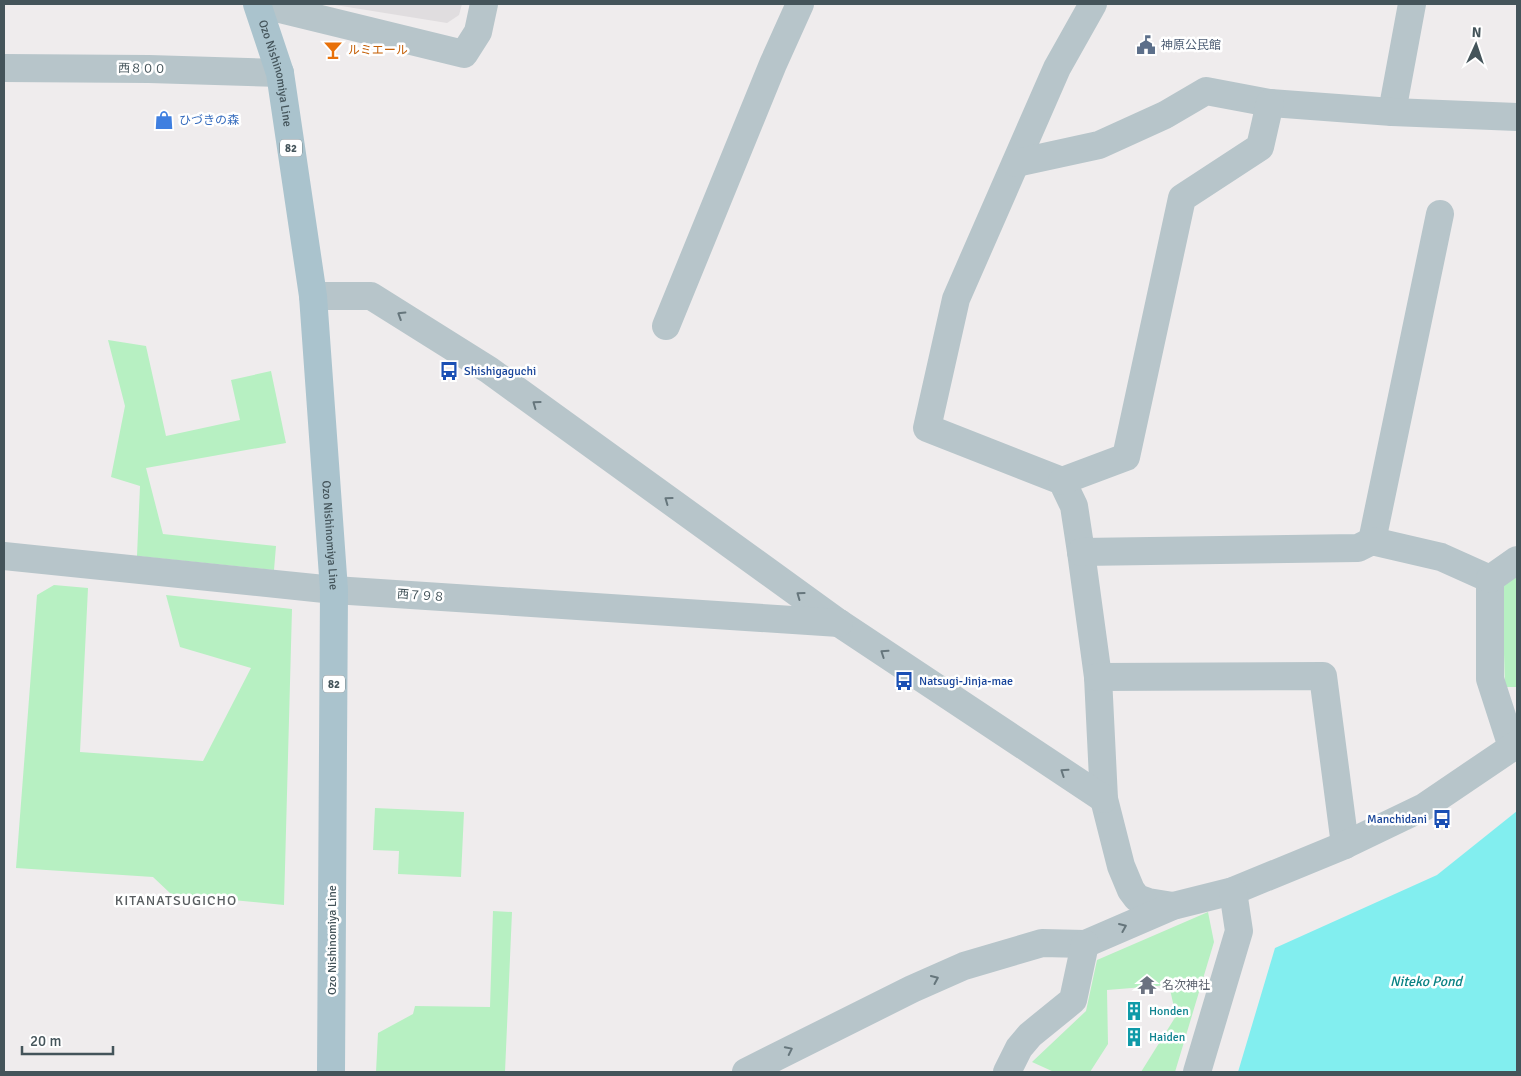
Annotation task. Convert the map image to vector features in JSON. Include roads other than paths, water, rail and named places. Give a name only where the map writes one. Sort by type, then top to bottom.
[{"type":"main road","name":"Ozo Nishinomiya Line","points":[[258,4],[280,73],[313,296],[334,590],[332,1072]]},
{"type":"street","points":[[258,4],[464,54],[478,32],[484,4]]},
{"type":"street","points":[[666,326],[773,64],[800,4]]},
{"type":"street","points":[[1092,4],[1057,68],[956,298],[927,428],[1062,481],[1126,457],[1182,198],[1260,147],[1270,103]]},
{"type":"street","points":[[1392,112],[1412,4]]},
{"type":"street","name":"西８００","points":[[4,68],[149,69],[280,73]]},
{"type":"street","points":[[1016,163],[1098,145],[1165,115],[1206,90],[1270,103],[1392,112],[1517,117]]},
{"type":"street","points":[[1372,541],[1440,214]]},
{"type":"street","points":[[313,296],[371,296],[489,370],[839,624],[1104,799]]},
{"type":"street","points":[[1062,481],[1074,506],[1098,677],[1104,799],[1121,866],[1131,890],[1137,898],[1148,902],[1173,906]]},
{"type":"street","points":[[1081,552],[1358,548],[1372,541],[1441,557],[1490,579]]},
{"type":"street","name":"西７９８","points":[[4,556],[334,590],[839,624]]},
{"type":"street","points":[[1490,579],[1517,560]]},
{"type":"street","points":[[759,1069],[912,989],[964,966],[1042,943],[1085,944],[1173,906],[1233,891],[1345,844],[1424,807],[1514,746],[1490,679],[1490,579]]},
{"type":"street","points":[[1098,677],[1323,676],[1345,844]]},
{"type":"street","points":[[1197,1072],[1238,931],[1233,891]]},
{"type":"street","points":[[1007,1072],[1019,1048],[1030,1035],[1073,1000],[1085,944]]},
{"type":"water","name":"Niteko Pond","points":[[1517,811],[1517,1072],[1238,1072],[1275,948],[1437,875]]},
{"type":"place","name":"神原公民館","points":[[1146,45]]},
{"type":"place","name":"ルミエール","points":[[333,50]]},
{"type":"place","name":"ひづきの森","points":[[164,120]]},
{"type":"place","name":"Shishigaguchi","points":[[449,371]]},
{"type":"place","name":"Natsugi-Jinja-mae","points":[[904,681]]},
{"type":"place","name":"Manchidani","points":[[1442,819]]},
{"type":"place","name":"名次神社","points":[[1147,985]]},
{"type":"place","name":"Honden","points":[[1134,1011]]},
{"type":"place","name":"Haiden","points":[[1134,1037]]},
{"type":"district","name":"KITANATSUGICHO","points":[[176,900]]}]
